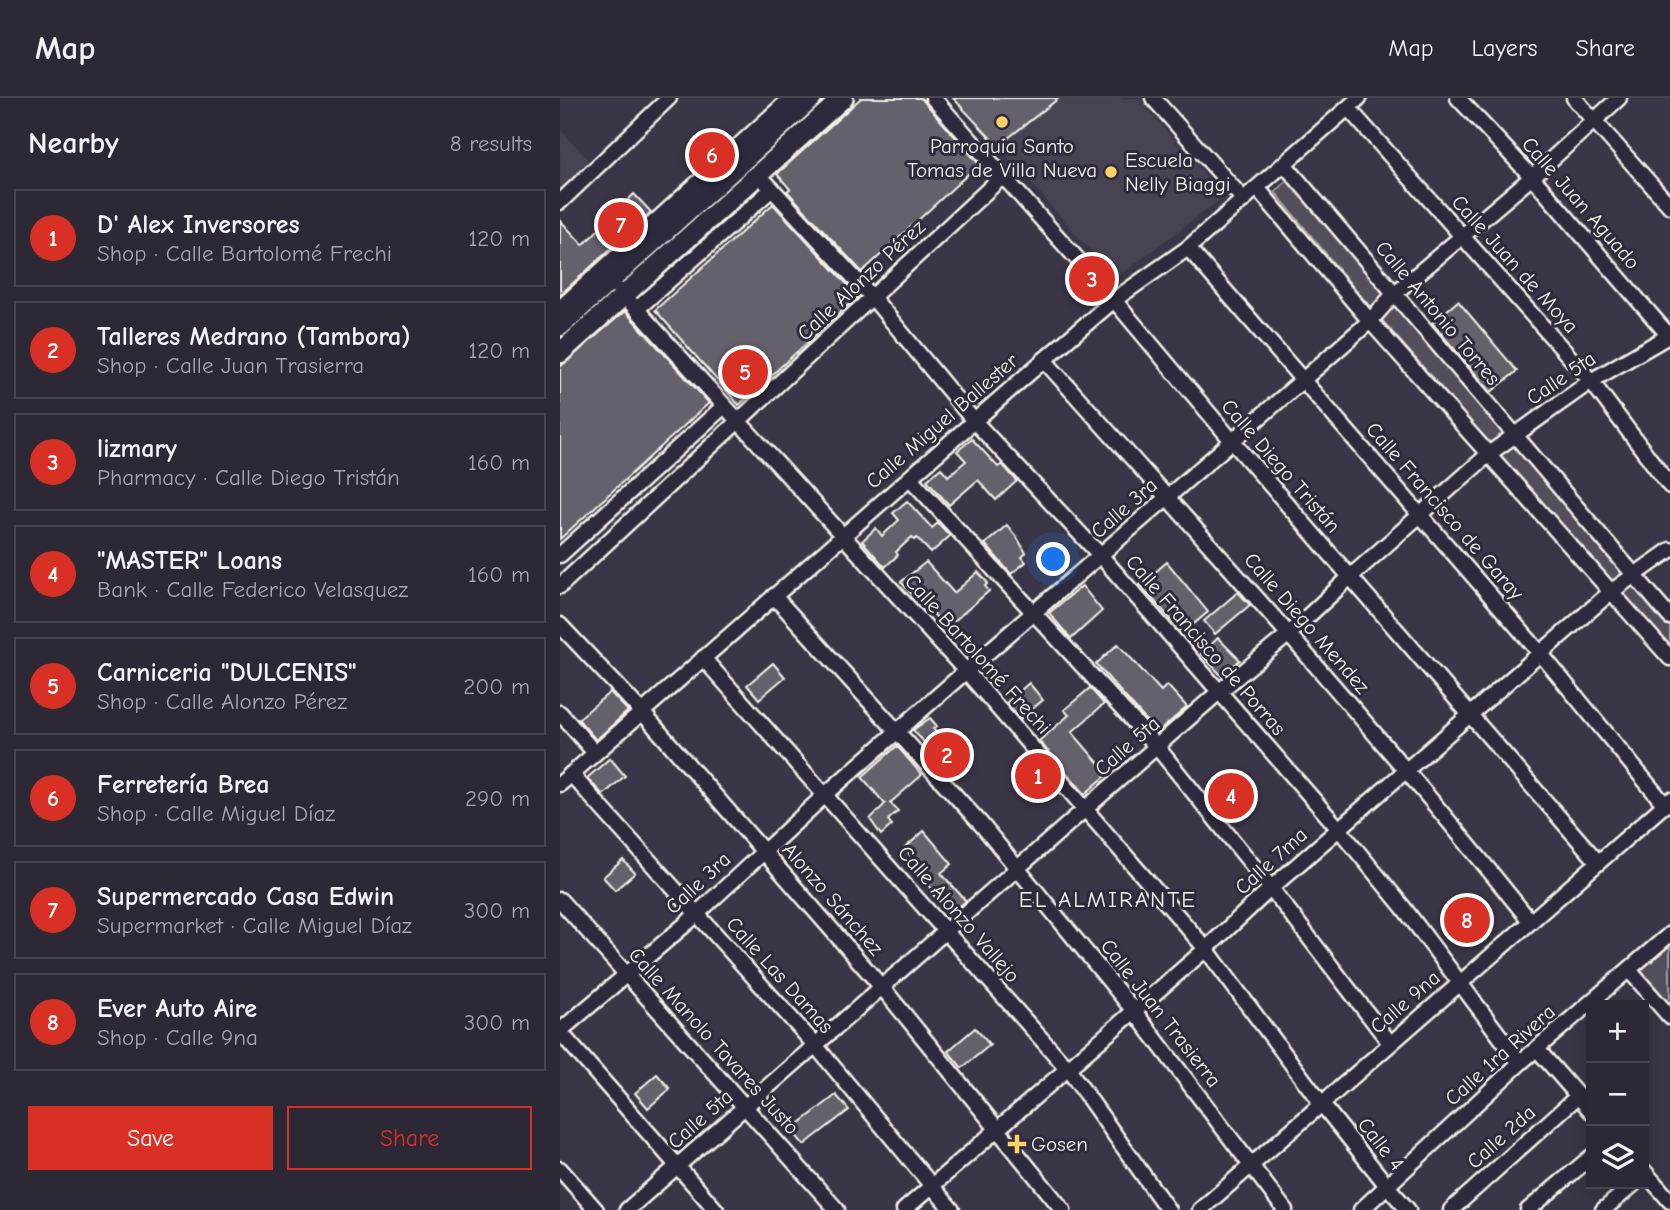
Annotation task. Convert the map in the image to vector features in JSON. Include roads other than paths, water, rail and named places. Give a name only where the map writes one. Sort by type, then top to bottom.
[{"type":"street","points":[[560,202],[669,98]]},
{"type":"street","points":[[560,308],[791,98]]},
{"type":"street","points":[[560,353],[624,295],[812,98]]},
{"type":"street","points":[[560,326],[630,291],[765,182],[844,98]]},
{"type":"street","name":"Calle Diego Tristán","points":[[933,98],[1114,300],[1233,442],[1597,861]]},
{"type":"street","points":[[1153,98],[1244,200]]},
{"type":"street","name":"Calle Juan Aguado","points":[[1458,98],[1532,177],[1670,336]]},
{"type":"street","points":[[1574,98],[1670,206]]},
{"type":"street","name":"Calle 3ra","points":[[560,1031],[697,914],[826,794],[966,671],[1304,380],[1370,321],[1394,293],[1532,177],[1619,98]]},
{"type":"street","name":"Calle Miguel Ballester","points":[[566,779],[1044,360],[1114,300],[1188,248],[1353,103]]},
{"type":"street","name":"Calle Juan de Moya","points":[[1353,103],[1462,236],[1591,381],[1670,486]]},
{"type":"street","name":"Calle Antonio Torres","points":[[1285,164],[1670,617]]},
{"type":"street","name":"Calle Alonzo Pérez","points":[[560,586],[1004,175]]},
{"type":"street","name":"Calle Francisco de Porras","points":[[765,182],[873,298],[974,421],[1101,556],[1339,829],[1402,907],[1520,1063]]},
{"type":"street","points":[[1258,189],[1370,321],[1670,658]]},
{"type":"street","name":"Calle Francisco de Garay","points":[[1188,248],[1668,803]]},
{"type":"street","name":"Calle Bartolomé Frechi","points":[[624,295],[737,422],[844,535],[1086,808],[1206,949],[1321,1103]]},
{"type":"street","name":"Calle 5ta","points":[[627,1210],[1220,691],[1289,634],[1490,453],[1591,381],[1670,336]]},
{"type":"street","name":"Calle Diego Mendez","points":[[1044,360],[1407,769],[1530,920]]},
{"type":"street","points":[[560,555],[723,406]]},
{"type":"street","points":[[910,478],[1157,747],[1271,888],[1390,1044]]},
{"type":"street","name":"Calle 7ma","points":[[904,1210],[1206,949],[1271,888],[1612,591],[1670,550]]},
{"type":"street","name":"Calle Juan Trasierra","points":[[774,596],[982,824],[1135,1011],[1285,1210]]},
{"type":"street","name":"Alonzo Sánchez","points":[[560,625],[642,712],[882,987],[1000,1129],[1063,1210]]},
{"type":"street","name":"Calle Alonzo Vallejo","points":[[703,658],[1068,1069],[1168,1210]]},
{"type":"street","points":[[560,713],[595,753]]},
{"type":"street","name":"Calle Las Damas","points":[[566,779],[697,914],[815,1045],[952,1210]]},
{"type":"street","name":"Calle 9na","points":[[1200,1210],[1597,861],[1668,803]]},
{"type":"street","name":"Calle Manolo Tavares Justo","points":[[560,900],[837,1210]]},
{"type":"street","name":"Calle 1ra Rivera","points":[[1361,1210],[1520,1063],[1670,934]]},
{"type":"street","points":[[1629,970],[1670,1017]]},
{"type":"street","points":[[560,1031],[716,1210]]},
{"type":"street","points":[[1537,1049],[1586,1105]]},
{"type":"street","name":"Calle 2da","points":[[1451,1210],[1578,1096]]},
{"type":"street","name":"Calle 4","points":[[1321,1103],[1408,1210]]},
{"type":"street","points":[[1528,1210],[1586,1161]]},
{"type":"street","points":[[560,1170],[596,1210]]},
{"type":"street","points":[[1649,1177],[1670,1201]]},
{"type":"street","points":[[1603,1210],[1628,1189]]},
{"type":"place","name":"Parroquia Santo Tomas de Villa Nueva","points":[[1002,122]]},
{"type":"place","name":"Ferretería Brea","points":[[712,155]]},
{"type":"place","name":"Escuela Nelly Biaggi","points":[[1111,172]]},
{"type":"place","name":"Supermercado Casa Edwin","points":[[621,225]]},
{"type":"place","name":"lizmary","points":[[1092,279]]},
{"type":"place","name":"Carniceria \"DULCENIS\"","points":[[745,372]]},
{"type":"place","name":"Talleres Medrano (Tambora)","points":[[947,755]]},
{"type":"place","name":"D' Alex Inversores","points":[[1038,776]]},
{"type":"place","name":"\"MASTER\" Loans","points":[[1231,796]]},
{"type":"place","name":"Ever Auto Aire","points":[[1467,920]]},
{"type":"place","name":"Gosen","points":[[1017,1144]]},
{"type":"district","name":"EL ALMIRANTE","points":[[1108,899]]}]
